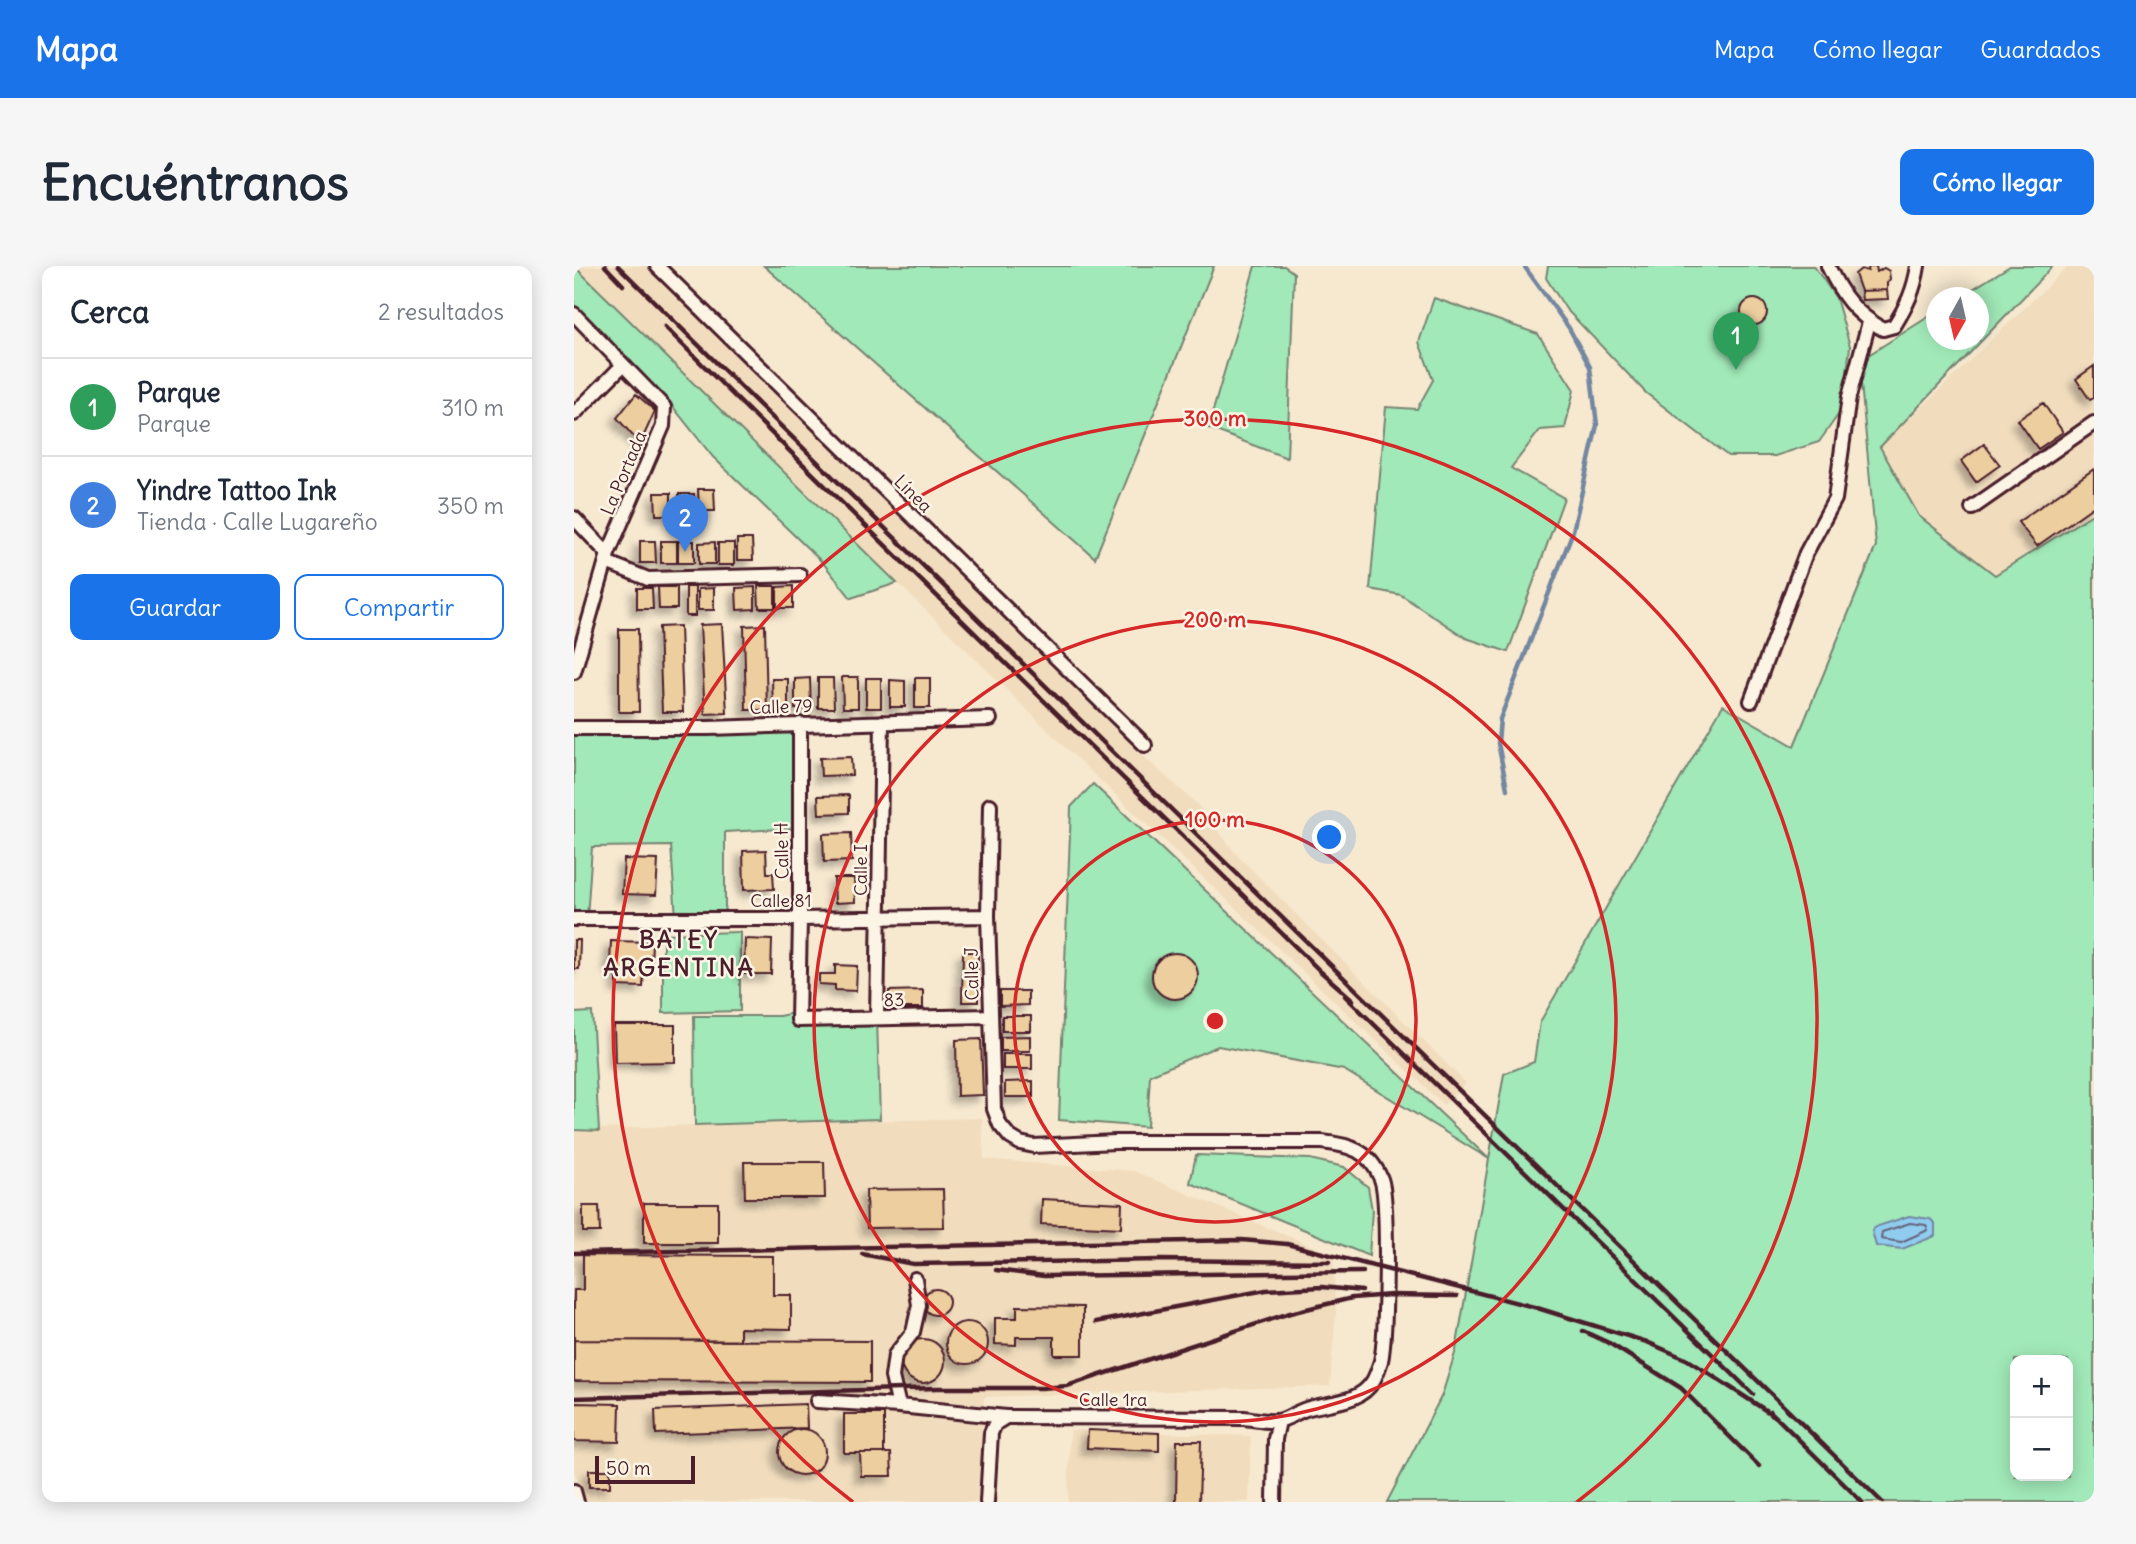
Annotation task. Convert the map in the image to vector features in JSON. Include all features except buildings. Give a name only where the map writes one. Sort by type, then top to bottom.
[{"type":"street","name":"Línea","points":[[657,266],[1145,745]]},
{"type":"street","points":[[1828,266],[1838,289],[1858,314],[1883,329],[1894,326],[1914,290],[1918,266]]},
{"type":"street","points":[[574,314],[623,365],[574,414]]},
{"type":"street","points":[[1751,701],[1807,553],[1835,499],[1849,397],[1869,322]]},
{"type":"street","name":"La Portada","points":[[575,662],[607,558],[663,426],[664,407],[623,365]]},
{"type":"street","points":[[1972,508],[2094,423]]},
{"type":"street","points":[[574,518],[607,558],[648,579],[800,575]]},
{"type":"street","name":"Calle 79","points":[[574,728],[708,728],[990,719]]},
{"type":"street","name":"Calle I","points":[[877,1018],[882,722]]},
{"type":"street","name":"Calle H","points":[[798,1020],[800,724]]},
{"type":"street","name":"Calle J","points":[[990,805],[988,916],[994,1109],[1000,1125],[1010,1137],[1020,1143],[1034,1146],[1115,1142],[1322,1142],[1350,1146],[1368,1158],[1381,1180],[1385,1214],[1384,1304],[1381,1361],[1372,1383],[1356,1396],[1309,1408],[1279,1421]]},
{"type":"street","name":"Calle 81","points":[[574,919],[988,916]]},
{"type":"street","name":"83","points":[[798,1020],[990,1016]]},
{"type":"street","points":[[899,1406],[892,1377],[895,1355],[913,1332],[919,1305],[915,1279]]},
{"type":"street","name":"Calle 1ra","points":[[817,1402],[899,1406],[1006,1417],[1244,1418],[1279,1421]]},
{"type":"street","points":[[987,1502],[990,1433],[995,1424],[1006,1417]]},
{"type":"street","points":[[1274,1502],[1275,1439],[1279,1421]]},
{"type":"street","points":[[574,1491],[577,1502]]},
{"type":"shaded area","points":[[575,266],[647,266],[1142,755],[1196,803],[1239,857],[1466,1083],[1444,1105],[1071,753]]},
{"type":"shaded area","points":[[2068,266],[2094,266],[2094,510],[1995,575],[1919,516],[1880,447],[1981,350],[1989,350],[1989,342]]},
{"type":"shaded area","points":[[982,1118],[984,1159],[1134,1171],[1333,1255],[1336,1312],[1330,1386],[984,1397],[979,1502],[585,1502],[574,1470],[574,1130]]},
{"type":"shaded area","points":[[1070,1430],[1251,1436],[1249,1502],[1068,1502]]},
{"type":"green space","points":[[574,266],[897,583],[851,598],[823,563],[713,457],[673,407],[574,305]]},
{"type":"green space","points":[[764,266],[1214,266],[1095,558]]},
{"type":"green space","points":[[1255,266],[1284,266],[1294,273],[1287,458],[1208,428]]},
{"type":"green space","points":[[1548,266],[1814,266],[1836,298],[1850,346],[1843,408],[1819,442],[1775,456],[1728,456],[1646,393],[1566,309],[1546,278]]},
{"type":"green space","points":[[2010,266],[2053,266],[1989,333],[1989,287],[1976,287]]},
{"type":"green space","points":[[1434,298],[1538,334],[1574,390],[1565,428],[1540,430],[1511,468],[1564,498],[1508,652],[1466,638],[1401,595],[1370,589],[1386,407],[1417,409],[1433,380],[1419,342]]},
{"type":"green space","points":[[1926,318],[1926,350],[1973,350],[1880,447],[1919,516],[1995,575],[2094,513],[2094,1502],[1387,1502],[1442,1395],[1456,1350],[1504,1074],[1534,1062],[1540,1022],[1723,705],[1794,746],[1876,546],[1859,361]]},
{"type":"green space","points":[[800,724],[799,828],[725,832],[725,919],[676,918],[671,846],[592,847],[587,918],[574,918],[574,728]]},
{"type":"green space","points":[[1093,784],[1489,1159],[1344,1070],[1218,1046],[1150,1075],[1147,1127],[1059,1120],[1071,807]]},
{"type":"green space","points":[[740,932],[740,1011],[663,1013],[663,934]]},
{"type":"green space","points":[[592,1012],[599,1131],[574,1130],[574,1013]]},
{"type":"green space","points":[[799,1012],[798,1019],[877,1018],[880,1119],[695,1125],[694,1016],[779,1016]]},
{"type":"green space","points":[[1196,1155],[1310,1159],[1344,1167],[1368,1187],[1372,1210],[1369,1256],[1190,1183]]},
{"type":"water","points":[[1909,1216],[1930,1219],[1935,1223],[1935,1236],[1902,1249],[1876,1246],[1872,1231],[1875,1227]]},
{"type":"waterway","points":[[1507,789],[1498,743],[1500,719],[1573,531],[1597,425],[1590,367],[1569,328],[1524,266]]},
{"type":"railway","points":[[605,266],[623,285]]},
{"type":"railway","points":[[618,266],[1882,1502]]},
{"type":"railway","points":[[665,327],[1320,971],[1353,1000]]},
{"type":"railway","points":[[1345,996],[1753,1394]]},
{"type":"railway","points":[[574,1253],[1242,1240],[1287,1244],[1534,1307],[1647,1342],[1688,1360],[1776,1417]]},
{"type":"railway","points":[[862,1254],[913,1264],[1161,1260],[1329,1262]]},
{"type":"railway","points":[[996,1270],[1044,1276],[1363,1272]]},
{"type":"railway","points":[[1096,1322],[1266,1290],[1322,1287],[1362,1291]]},
{"type":"railway","points":[[574,1398],[1067,1386],[1290,1313],[1352,1298],[1391,1295],[1457,1296]]},
{"type":"railway","points":[[1583,1331],[1609,1343],[1681,1388],[1759,1466]]},
{"type":"railway","points":[[1770,1411],[1862,1502]]},
{"type":"place","name":"Parque","points":[[1736,370]]},
{"type":"place","name":"Yindre Tattoo Ink","points":[[685,552]]},
{"type":"district","name":"BATEY ARGENTINA","points":[[679,954]]}]
